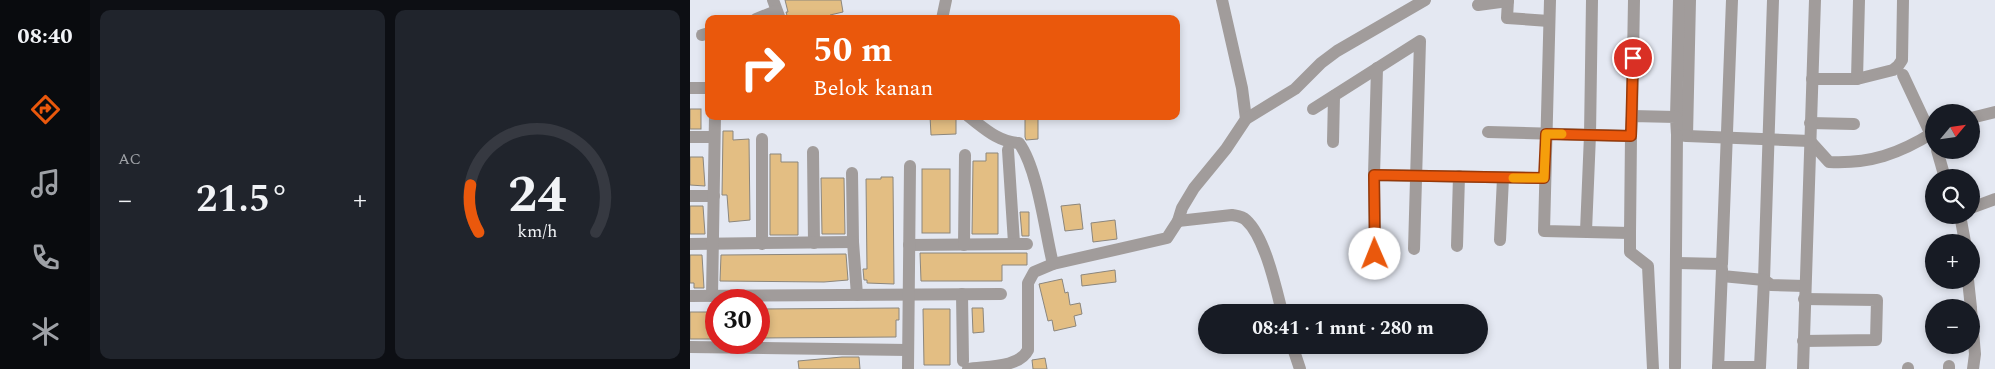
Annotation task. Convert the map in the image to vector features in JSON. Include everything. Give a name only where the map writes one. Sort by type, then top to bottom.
[{"type":"street","points":[[943,15],[946,0]]},
{"type":"street","points":[[1222,0],[1242,88],[1246,119]]},
{"type":"street","points":[[962,294],[965,365],[1014,362],[1025,355],[1028,350],[1028,283],[1034,272],[1053,264],[1162,240],[1170,234],[1178,221],[1182,208],[1191,192],[1226,149],[1246,119],[1295,89],[1337,51],[1425,0]]},
{"type":"street","points":[[1478,6],[1508,0],[1507,18],[1549,21]]},
{"type":"street","points":[[1550,0],[1544,231],[1630,232]]},
{"type":"street","points":[[1586,231],[1590,135],[1592,0]]},
{"type":"street","points":[[1634,0],[1630,252],[1648,266],[1653,369]]},
{"type":"street","points":[[1679,0],[1676,117],[1682,136]]},
{"type":"street","points":[[1675,367],[1682,136],[1690,0]]},
{"type":"street","points":[[1732,0],[1718,368],[1760,367],[1773,0]]},
{"type":"street","points":[[1803,368],[1815,0]]},
{"type":"street","points":[[1857,79],[1859,0]]},
{"type":"street","points":[[1812,80],[1857,79],[1893,70],[1898,66],[1902,60],[1903,0]]},
{"type":"street","points":[[1313,109],[1420,41],[1418,176],[1414,249]]},
{"type":"street","points":[[1375,254],[1374,175],[1377,68]]},
{"type":"street","points":[[1903,75],[1925,120]]},
{"type":"street","points":[[690,88],[705,88]]},
{"type":"street","points":[[1333,142],[1334,96]]},
{"type":"street","points":[[1980,116],[1995,112]]},
{"type":"street","points":[[1632,116],[1676,117]]},
{"type":"street","points":[[712,289],[715,120]]},
{"type":"street","points":[[974,120],[1002,140],[1008,143],[1019,143],[1025,151],[1053,264]]},
{"type":"street","points":[[1810,123],[1854,124]]},
{"type":"street","points":[[1488,132],[1631,136]]},
{"type":"street","points":[[1682,136],[1810,141],[1829,162],[1847,163],[1863,162],[1898,152],[1925,140]]},
{"type":"street","points":[[690,137],[714,137]]},
{"type":"street","points":[[762,139],[762,244]]},
{"type":"street","points":[[909,246],[1020,244],[1008,150]]},
{"type":"street","points":[[813,152],[814,243]]},
{"type":"street","points":[[964,245],[965,155]]},
{"type":"street","points":[[908,369],[910,166]]},
{"type":"street","points":[[852,173],[853,242],[857,295]]},
{"type":"street","points":[[1374,175],[1544,178]]},
{"type":"street","points":[[1457,246],[1459,176]]},
{"type":"street","points":[[1500,240],[1503,178]]},
{"type":"street","points":[[690,196],[714,196]]},
{"type":"street","points":[[1980,205],[1995,199]]},
{"type":"street","points":[[1178,221],[1232,215],[1246,220],[1259,239],[1279,304]]},
{"type":"street","points":[[690,244],[853,242]]},
{"type":"street","points":[[1677,263],[1722,270],[1764,280],[1771,285],[1804,293],[1877,300],[1876,340],[1803,341]]},
{"type":"street","points":[[770,297],[1001,294]]},
{"type":"street","points":[[690,296],[705,296]]},
{"type":"street","points":[[690,347],[705,346]]},
{"type":"street","points":[[770,346],[908,350]]},
{"type":"street","points":[[1295,354],[1300,369]]},
{"type":"street","points":[[1973,369],[1975,354]]},
{"type":"building","points":[[785,0],[841,0],[843,12],[830,15],[787,15],[786,12],[788,12]]},
{"type":"building","points":[[690,109],[701,109],[701,129],[690,129]]},
{"type":"building","points":[[930,120],[956,120],[956,134],[931,135]]},
{"type":"building","points":[[1025,120],[1038,120],[1038,139],[1026,140]]},
{"type":"building","points":[[723,131],[733,131],[733,140],[749,139],[750,220],[729,222],[727,195],[722,195]]},
{"type":"building","points":[[986,153],[998,153],[998,234],[972,234],[973,161],[986,161]]},
{"type":"building","points":[[770,154],[781,154],[781,162],[798,162],[798,235],[770,235]]},
{"type":"building","points":[[690,157],[703,157],[705,186],[690,185]]},
{"type":"building","points":[[922,169],[950,169],[950,233],[922,233]]},
{"type":"building","points":[[881,177],[893,177],[894,284],[867,283],[867,280],[864,280],[863,269],[867,269],[866,179],[881,179]]},
{"type":"building","points":[[821,178],[844,178],[845,234],[822,234]]},
{"type":"building","points":[[1080,204],[1083,229],[1065,231],[1061,206]]},
{"type":"building","points":[[690,206],[703,206],[705,234],[690,234]]},
{"type":"building","points":[[1020,212],[1029,212],[1029,236],[1022,236]]},
{"type":"building","points":[[1115,220],[1117,239],[1093,242],[1091,223]]},
{"type":"building","points":[[920,253],[1027,253],[1027,265],[1002,265],[1002,281],[921,281]]},
{"type":"building","points":[[846,254],[848,280],[824,282],[720,281],[721,255]]},
{"type":"building","points":[[690,255],[702,255],[704,288],[694,288],[694,283],[690,283]]},
{"type":"building","points":[[1115,270],[1116,282],[1082,286],[1081,275]]},
{"type":"building","points":[[1062,279],[1065,293],[1068,292],[1070,305],[1080,303],[1082,314],[1074,316],[1076,326],[1054,331],[1052,320],[1048,321],[1039,284]]},
{"type":"building","points":[[899,308],[899,320],[896,320],[896,337],[770,338],[770,309]]},
{"type":"building","points":[[972,308],[983,308],[984,332],[973,333]]},
{"type":"building","points":[[923,309],[950,309],[950,365],[924,365]]},
{"type":"building","points":[[690,312],[705,312],[705,339],[690,339]]},
{"type":"building","points":[[859,357],[860,369],[799,369],[798,361]]},
{"type":"building","points":[[1045,358],[1047,369],[1033,369],[1032,360]]},
{"type":"slow traffic","points":[[1513,178],[1544,178],[1546,134],[1562,134]]},
{"type":"route","points":[[1375,254],[1374,175],[1544,178],[1546,134],[1631,136],[1633,58]]}]
